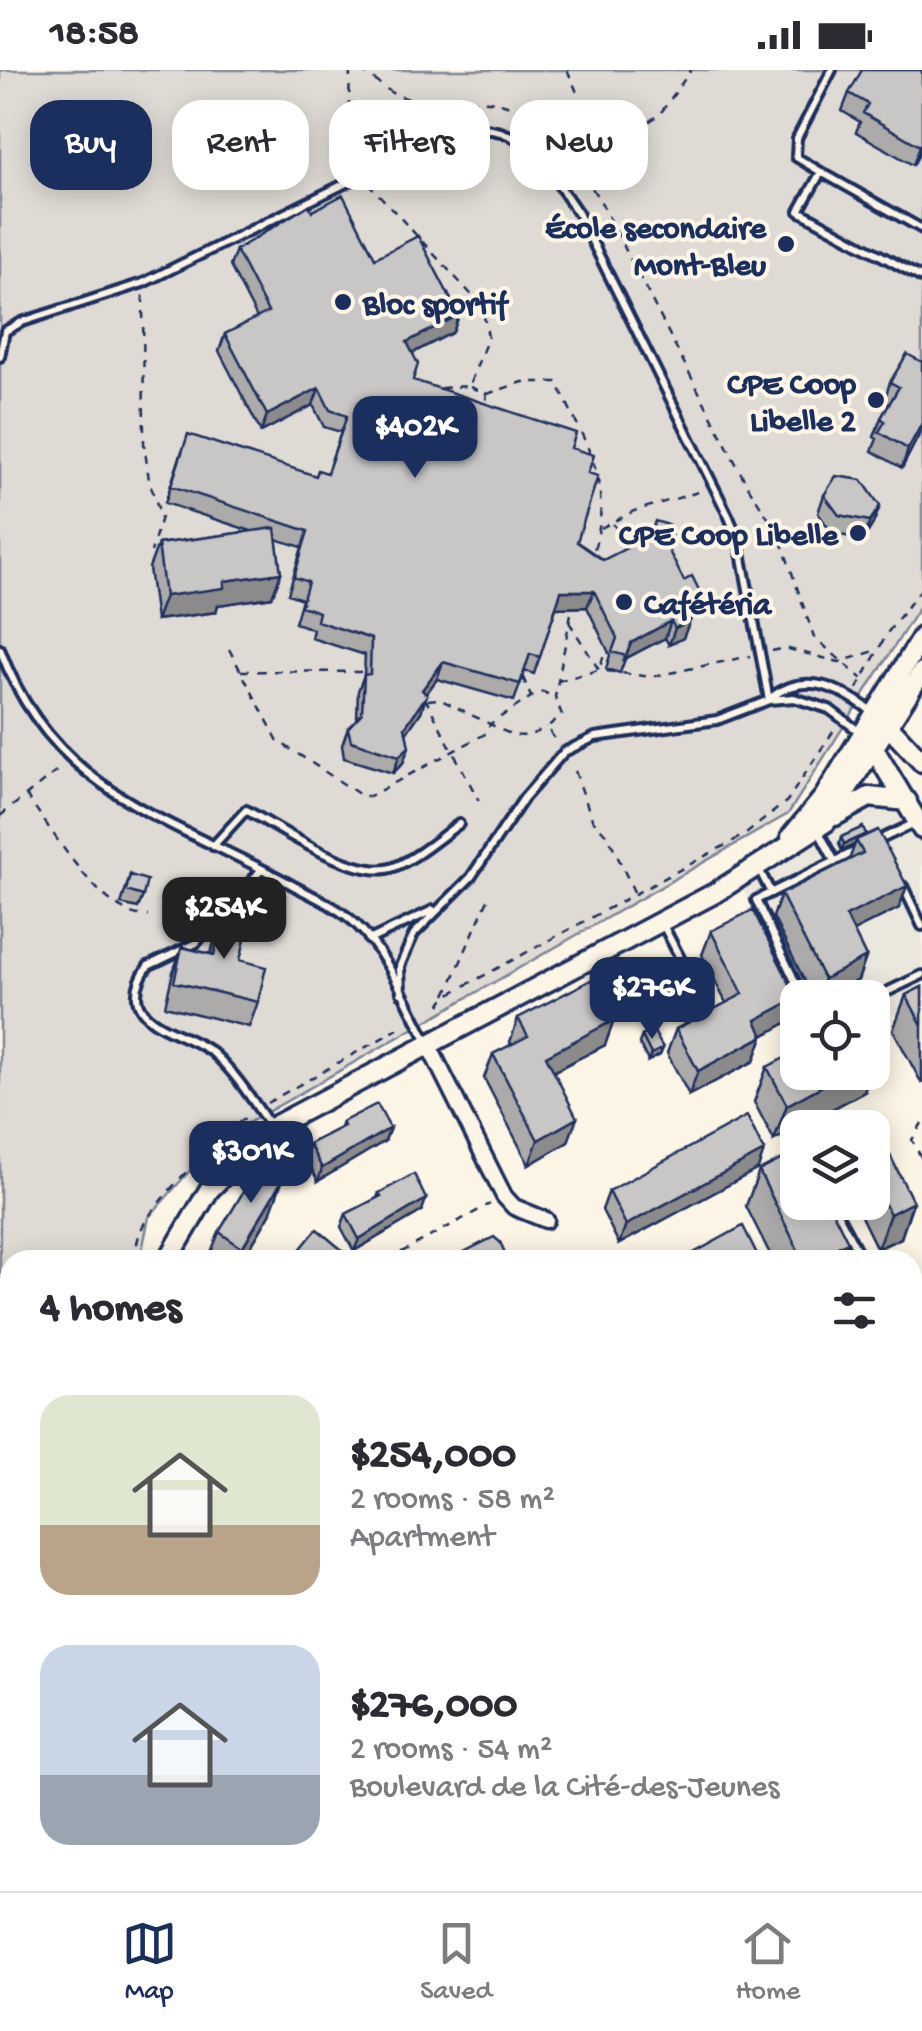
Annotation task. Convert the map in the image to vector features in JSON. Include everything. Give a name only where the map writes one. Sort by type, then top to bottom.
[{"type":"street","points":[[763,863],[824,797],[922,638]]},
{"type":"street","points":[[822,825],[875,750],[922,672]]},
{"type":"street","points":[[874,713],[922,762]]},
{"type":"street","points":[[861,732],[920,825]]},
{"type":"street","points":[[174,1250],[209,1190],[271,1128],[427,1042],[662,921],[869,797],[907,801]]},
{"type":"street","points":[[427,1042],[504,1196],[514,1207],[546,1220]]},
{"type":"lane","points":[[832,70],[796,138],[796,157],[922,229]]},
{"type":"lane","points":[[821,172],[799,211],[922,278]]},
{"type":"lane","points":[[0,357],[3,336],[12,326],[143,284],[330,190]]},
{"type":"lane","points":[[562,190],[578,213],[739,542],[769,700]]},
{"type":"lane","points":[[0,649],[32,714],[70,760],[117,798],[338,910],[369,940],[427,1042]]},
{"type":"lane","points":[[769,700],[786,686],[824,684],[874,713]]},
{"type":"lane","points":[[401,993],[404,952],[438,907],[470,877],[524,798],[564,752],[595,736],[717,720],[769,700],[794,698],[842,716],[861,732]]},
{"type":"lane","points":[[212,846],[246,810],[353,865],[377,870],[399,865],[459,824]]},
{"type":"lane","points":[[822,825],[835,862]]},
{"type":"lane","points":[[795,980],[756,900],[920,825]]},
{"type":"lane","points":[[880,840],[888,856]]},
{"type":"lane","points":[[763,863],[771,892]]},
{"type":"lane","points":[[262,869],[196,943],[148,966],[139,990],[148,1020],[214,1054],[271,1128]]},
{"type":"lane","points":[[896,871],[922,926]]},
{"type":"lane","points":[[369,940],[438,907]]},
{"type":"lane","points":[[662,921],[700,998]]},
{"type":"lane","points":[[890,990],[922,974]]},
{"type":"lane","points":[[841,1220],[857,1250]]},
{"type":"path","points":[[349,100],[350,70]]},
{"type":"path","points":[[361,70],[392,93],[413,100]]},
{"type":"path","points":[[567,70],[581,100]]},
{"type":"path","points":[[648,122],[660,114],[691,70]]},
{"type":"path","points":[[374,190],[482,306],[488,337],[469,386]]},
{"type":"path","points":[[143,284],[144,443],[148,480],[161,516],[150,552]]},
{"type":"path","points":[[430,389],[469,386],[487,394],[523,382],[557,382],[596,469],[603,494],[600,529],[592,554]]},
{"type":"path","points":[[484,408],[487,394]]},
{"type":"path","points":[[600,529],[714,486]]},
{"type":"path","points":[[612,523],[631,546],[640,550]]},
{"type":"path","points":[[631,546],[644,531],[680,538]]},
{"type":"path","points":[[852,698],[877,650],[922,588]]},
{"type":"path","points":[[479,801],[426,699],[439,699],[514,738],[527,738],[548,727],[562,715],[555,697],[572,608]]},
{"type":"path","points":[[569,622],[599,670]]},
{"type":"path","points":[[558,681],[599,670],[650,677],[785,648],[839,662],[877,650]]},
{"type":"path","points":[[229,649],[278,741],[362,796],[370,796],[487,733],[490,724],[531,697],[543,692],[555,697]]},
{"type":"path","points":[[599,670],[605,652],[611,654]]},
{"type":"path","points":[[241,671],[364,672]]},
{"type":"path","points":[[517,674],[524,677],[531,697]]},
{"type":"path","points":[[446,996],[637,896],[768,818],[797,788],[842,716]]},
{"type":"path","points":[[548,727],[554,738]]},
{"type":"path","points":[[0,816],[70,760]]},
{"type":"path","points":[[574,771],[592,820],[609,838],[637,896]]},
{"type":"path","points":[[26,795],[96,888],[125,912],[148,916]]},
{"type":"path","points":[[440,1005],[488,899]]},
{"type":"path","points":[[922,1123],[912,1140],[922,1159]]},
{"type":"path","points":[[405,1250],[504,1196]]},
{"type":"shaded area","points":[[0,70],[922,70],[922,603],[788,814],[215,1142],[149,1217],[142,1250],[0,1250]]},
{"type":"shaded area","points":[[892,797],[922,829],[922,1000],[890,1016],[890,980],[787,980],[738,880],[826,822]]},
{"type":"building","points":[[862,70],[922,70],[920,146],[863,113],[868,104],[849,93]]},
{"type":"building","points":[[343,195],[375,258],[418,236],[459,315],[407,342],[418,364],[413,380],[576,433],[571,448],[594,455],[588,473],[598,476],[577,542],[603,560],[650,536],[655,521],[669,525],[664,541],[684,581],[692,576],[699,590],[690,621],[675,628],[671,621],[631,643],[626,656],[612,652],[617,638],[594,591],[561,591],[540,657],[530,654],[520,684],[443,662],[422,690],[427,695],[405,727],[409,747],[399,756],[351,741],[348,728],[362,713],[364,675],[370,674],[371,639],[317,621],[319,612],[301,606],[308,582],[294,577],[308,531],[171,486],[188,434],[316,476],[318,470],[327,473],[347,416],[330,410],[319,388],[267,415],[225,334],[268,312],[236,250],[309,205],[312,211]]},
{"type":"building","points":[[907,354],[922,362],[922,423],[908,449],[879,432],[885,421],[881,418],[899,387],[890,382]]},
{"type":"building","points":[[836,476],[862,480],[880,506],[870,521],[839,515],[824,495]]},
{"type":"building","points":[[275,528],[281,573],[224,581],[224,588],[165,596],[158,544]]},
{"type":"building","points":[[863,827],[866,834],[844,844],[841,837]]},
{"type":"building","points":[[878,830],[907,886],[846,916],[866,957],[824,979],[781,894],[863,853],[856,840]]},
{"type":"building","points":[[130,875],[147,880],[143,896],[126,891]]},
{"type":"building","points":[[226,905],[252,911],[240,960],[266,967],[258,1002],[174,982],[182,947],[214,955]]},
{"type":"building","points":[[753,910],[788,980],[780,980],[780,1007],[756,1020],[763,1036],[698,1071],[676,1029],[743,994],[711,931]]},
{"type":"building","points":[[593,979],[614,1020],[546,1056],[577,1118],[538,1140],[493,1054],[528,1036],[518,1018]]},
{"type":"building","points":[[922,987],[922,1025],[906,995]]},
{"type":"building","points":[[653,1030],[663,1048],[651,1054],[642,1036]]},
{"type":"building","points":[[780,1060],[780,1090],[815,1090],[787,1105],[767,1067]]},
{"type":"building","points":[[377,1104],[390,1128],[322,1168],[309,1144]]},
{"type":"building","points":[[747,1116],[764,1151],[626,1225],[609,1191]]},
{"type":"building","points":[[890,1155],[913,1202],[890,1214]]},
{"type":"building","points":[[780,1160],[780,1213],[759,1171]]},
{"type":"building","points":[[260,1164],[283,1179],[242,1248],[219,1232]]},
{"type":"building","points":[[414,1174],[426,1199],[359,1239],[346,1214]]},
{"type":"building","points":[[783,1220],[837,1220],[848,1242],[839,1246],[841,1250],[798,1250]]},
{"type":"building","points":[[743,1226],[755,1250],[699,1250]]},
{"type":"building","points":[[317,1229],[342,1250],[300,1250]]},
{"type":"building","points":[[494,1237],[504,1250],[468,1250]]},
{"type":"place","name":"École secondaire Mont-Bleu","points":[[786,244]]},
{"type":"place","name":"Bloc sportif","points":[[343,302]]},
{"type":"place","name":"CPE Coop Libelle 2","points":[[876,400]]},
{"type":"place","name":"CPE Coop Libelle","points":[[858,533]]},
{"type":"place","name":"Cafétéria","points":[[624,602]]}]
